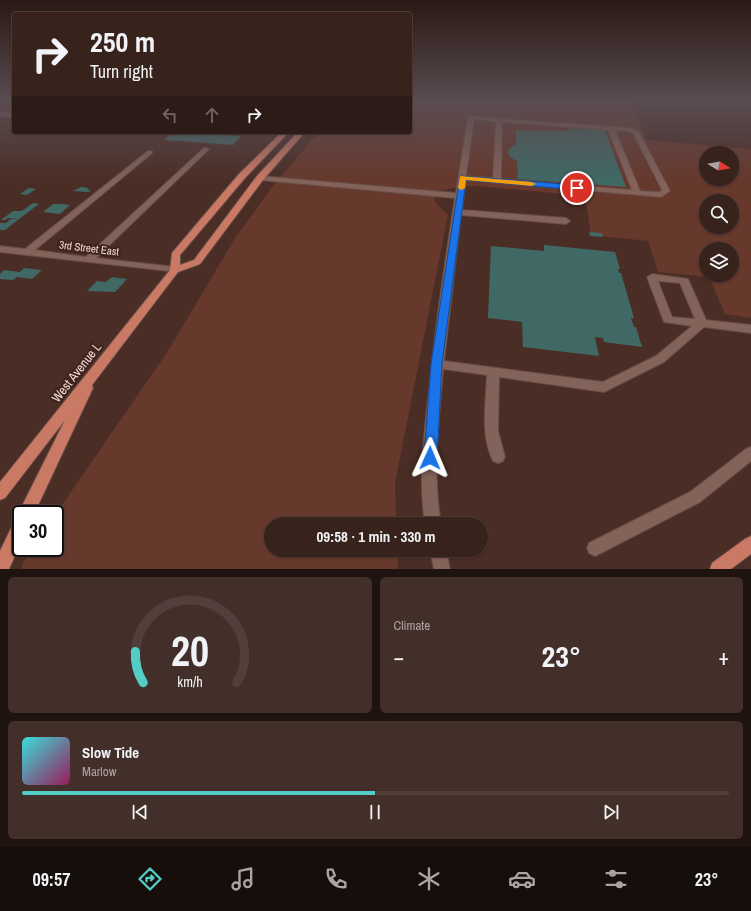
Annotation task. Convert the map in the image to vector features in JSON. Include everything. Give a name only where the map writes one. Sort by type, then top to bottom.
[{"type":"main road","name":"West Avenue L","points":[[0,493],[175,270],[175,255],[242,176],[284,134]]},
{"type":"main road","points":[[175,270],[197,262],[260,178],[300,134]]},
{"type":"main road","points":[[30,505],[96,371]]},
{"type":"main road","points":[[0,569],[12,544]]},
{"type":"main road","points":[[718,569],[751,544]]},
{"type":"street","points":[[432,517],[430,444],[437,364],[469,129]]},
{"type":"street","points":[[497,181],[499,129]]},
{"type":"street","points":[[611,129],[637,193]]},
{"type":"street","points":[[463,178],[661,195],[666,191],[636,132],[614,129]]},
{"type":"street","points":[[88,260],[206,149]]},
{"type":"street","points":[[27,252],[150,152]]},
{"type":"street","points":[[260,178],[460,196]]},
{"type":"street","points":[[458,212],[566,221]]},
{"type":"street","name":"3rd Street East","points":[[0,249],[175,270]]},
{"type":"street","points":[[702,323],[684,281],[652,277],[668,320],[751,329]]},
{"type":"street","points":[[437,364],[604,387],[660,359],[702,323]]},
{"type":"street","points":[[493,372],[491,431],[498,457]]},
{"type":"street","points":[[595,548],[695,497],[751,453]]},
{"type":"street","points":[[439,557],[442,569]]},
{"type":"shaded area","points":[[412,129],[642,129],[647,140],[716,146],[699,146],[699,186],[739,186],[739,148],[751,149],[751,318],[725,314],[711,282],[739,282],[739,242],[699,242],[699,276],[658,272],[648,241],[591,235],[585,196],[478,186],[458,187],[436,192],[435,202],[448,215],[395,483],[396,517],[264,517],[264,557],[398,557],[398,569],[22,569],[22,564],[27,557],[64,557],[64,505],[62,505],[168,351],[235,238],[275,183],[317,134],[412,134]]},
{"type":"building","points":[[569,129],[605,130],[626,187],[518,179],[517,161],[510,157],[508,152],[510,148],[516,144],[516,130],[569,131]]},
{"type":"building","points":[[171,134],[241,136],[233,145],[164,140]]},
{"type":"building","points":[[81,187],[89,188],[87,190],[91,190],[89,192],[73,191]]},
{"type":"building","points":[[29,188],[36,189],[27,195],[20,194]]},
{"type":"building","points":[[33,203],[39,204],[19,219],[8,218],[1,220],[13,211],[22,211]]},
{"type":"building","points":[[53,204],[70,205],[60,214],[43,212]]},
{"type":"building","points":[[11,219],[19,219],[5,230],[0,230],[0,223],[6,223]]},
{"type":"building","points":[[589,232],[602,233],[603,237],[590,236]]},
{"type":"building","points":[[544,245],[615,252],[620,269],[618,269],[619,273],[621,273],[634,318],[631,318],[634,327],[636,327],[642,347],[604,342],[603,338],[595,337],[599,356],[523,347],[522,322],[488,318],[491,246],[544,251]]},
{"type":"building","points":[[24,268],[42,270],[32,279],[17,277],[13,280],[0,279],[0,274],[4,270],[20,272]]},
{"type":"building","points":[[112,277],[127,279],[115,292],[87,291],[97,281],[106,282]]},
{"type":"slow traffic","points":[[461,188],[463,178],[532,184]]},
{"type":"route","points":[[430,458],[437,364],[463,178],[577,188]]}]
